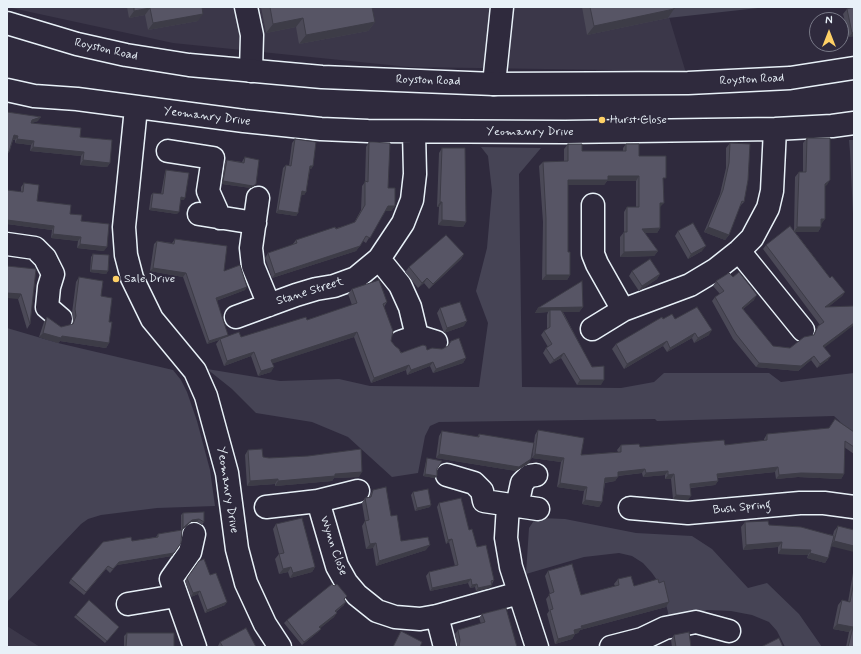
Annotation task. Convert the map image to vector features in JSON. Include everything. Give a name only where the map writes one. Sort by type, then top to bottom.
[{"type":"street","points":[[246,7],[252,35],[252,71]]},
{"type":"street","points":[[494,84],[502,7]]},
{"type":"street","name":"Royston Road","points":[[7,23],[77,44],[126,55],[189,65],[322,77],[494,84],[688,83],[790,78],[854,68]]},
{"type":"street","points":[[7,90],[34,96],[77,99],[136,108]]},
{"type":"street","name":"Yeomanry Drive","points":[[280,647],[265,624],[246,583],[237,549],[227,473],[206,396],[195,371],[152,319],[132,278],[126,255],[124,227],[136,108],[321,129],[414,132],[565,132],[775,129],[832,126],[854,123]]},
{"type":"street","points":[[592,329],[623,310],[690,285],[715,270],[739,251],[752,238],[768,208],[774,180],[775,129]]},
{"type":"street","name":"Stane Street","points":[[236,317],[316,289],[334,286],[356,278],[379,259],[403,223],[412,200],[415,174],[414,132]]},
{"type":"street","points":[[168,151],[214,158],[208,191],[209,216],[254,223]]},
{"type":"street","points":[[258,198],[251,248],[253,266],[269,305]]},
{"type":"street","points":[[593,205],[593,254],[623,310]]},
{"type":"street","points":[[7,244],[35,248],[45,258],[53,274],[48,287],[47,307],[61,319]]},
{"type":"street","points":[[739,251],[802,330]]},
{"type":"street","points":[[379,259],[400,285],[410,307],[417,340]]},
{"type":"street","points":[[447,475],[474,483],[482,492],[484,501],[538,509]]},
{"type":"street","points":[[536,475],[529,476],[522,483],[512,506],[506,538],[511,567],[537,647]]},
{"type":"street","name":"Wynn Close","points":[[266,507],[318,501],[358,491]]},
{"type":"street","name":"Wynn Close","points":[[318,501],[337,566],[346,582],[356,595],[377,611],[395,617],[420,619],[437,616],[519,592]]},
{"type":"street","name":"Bush Spring","points":[[630,508],[688,513],[800,503],[824,503],[854,507]]},
{"type":"street","points":[[194,534],[190,552],[171,579],[194,647]]},
{"type":"street","points":[[128,604],[176,596]]},
{"type":"street","points":[[437,616],[445,647]]},
{"type":"street","points":[[611,647],[642,639],[665,628],[696,622],[729,630]]},
{"type":"shaded area","points":[[7,7],[666,7],[686,73],[612,70],[409,67],[173,43]]},
{"type":"shaded area","points":[[666,7],[767,7],[668,18]]},
{"type":"shaded area","points":[[849,140],[854,140],[854,235],[850,152]]},
{"type":"shaded area","points":[[481,147],[541,148],[519,174],[522,387],[621,388],[654,382],[664,373],[769,373],[781,382],[854,373],[854,435],[834,416],[657,421],[655,419],[439,422],[430,426],[425,436],[418,473],[392,477],[348,437],[312,422],[256,413],[232,389],[207,369],[280,381],[339,379],[370,386],[479,387],[488,323],[476,291],[487,248],[492,191],[488,156]]},
{"type":"shaded area","points":[[7,328],[58,343],[173,370],[181,380],[187,392],[197,421],[210,470],[215,506],[157,508],[101,515],[88,519],[81,524],[7,602]]},
{"type":"shaded area","points":[[535,519],[565,519],[636,533],[692,536],[712,549],[748,588],[767,583],[799,614],[822,647],[785,647],[777,631],[769,622],[752,615],[731,611],[707,610],[670,620],[659,583],[643,563],[632,556],[619,553],[584,557],[526,574],[529,528]]},
{"type":"shaded area","points":[[7,626],[40,647],[7,647]]},
{"type":"building","points":[[134,7],[202,7],[203,14],[153,23],[150,8],[134,11]]},
{"type":"building","points":[[270,7],[372,7],[375,22],[306,35],[303,18],[273,24]]},
{"type":"building","points":[[590,7],[674,7],[674,9],[594,26]]},
{"type":"building","points":[[854,7],[854,32],[852,33],[849,12],[847,9]]},
{"type":"building","points":[[7,112],[41,117],[32,120],[31,123],[81,128],[80,137],[112,140],[110,163],[83,160],[84,152],[33,147],[34,141],[17,139],[18,136],[14,135],[9,152],[7,152]]},
{"type":"building","points":[[807,138],[830,138],[830,180],[825,184],[825,219],[821,219],[821,227],[797,227],[799,172],[806,172]]},
{"type":"building","points":[[295,139],[316,142],[313,166],[310,166],[306,192],[302,191],[298,213],[278,210],[286,165],[291,166]]},
{"type":"building","points":[[369,142],[390,143],[388,188],[395,188],[395,206],[388,206],[370,238],[366,236],[360,246],[275,274],[268,253],[297,243],[296,240],[355,222],[365,205],[365,181],[368,182]]},
{"type":"building","points":[[730,143],[750,144],[748,180],[744,202],[742,201],[729,235],[708,227],[723,190],[729,163]]},
{"type":"building","points":[[568,144],[582,144],[582,151],[626,151],[626,144],[639,144],[639,156],[666,156],[666,178],[663,178],[664,203],[660,203],[660,228],[642,229],[658,251],[624,252],[624,232],[627,232],[627,207],[639,207],[639,176],[608,176],[608,180],[568,180],[568,252],[570,252],[570,275],[546,275],[546,218],[543,162],[568,161]]},
{"type":"building","points":[[442,148],[465,148],[466,222],[442,220],[442,202],[440,202]]},
{"type":"building","points":[[245,157],[259,160],[256,184],[253,186],[223,181],[227,160],[244,163]]},
{"type":"building","points":[[166,170],[189,173],[185,198],[181,197],[179,212],[151,208],[153,193],[163,194]]},
{"type":"building","points":[[24,183],[39,185],[37,201],[71,205],[70,214],[82,215],[81,221],[109,224],[107,247],[80,244],[81,237],[53,234],[54,226],[7,220],[7,190],[23,192]]},
{"type":"building","points":[[693,223],[706,246],[691,254],[678,231]]},
{"type":"building","points":[[790,226],[830,278],[832,276],[845,292],[825,307],[854,306],[854,323],[823,346],[831,356],[820,364],[814,356],[801,366],[759,363],[736,334],[715,297],[724,291],[716,281],[729,273],[733,277],[739,272],[757,295],[742,308],[773,346],[790,348],[804,337],[814,335],[818,326],[824,322],[766,245]]},
{"type":"building","points":[[446,235],[464,254],[433,284],[427,278],[422,283],[409,267]]},
{"type":"building","points":[[175,239],[227,246],[224,271],[240,265],[247,287],[216,298],[228,335],[209,341],[186,273],[153,268],[157,241],[174,244]]},
{"type":"building","points":[[93,254],[109,255],[108,271],[91,270]]},
{"type":"building","points":[[650,259],[660,274],[642,286],[632,271]]},
{"type":"building","points":[[7,266],[36,269],[30,324],[21,294],[7,293]]},
{"type":"building","points":[[79,277],[103,281],[101,296],[112,298],[109,322],[112,322],[109,343],[62,336],[61,338],[43,333],[47,317],[61,327],[73,324],[76,316],[75,309]]},
{"type":"building","points":[[379,280],[387,302],[383,304],[393,331],[391,341],[401,353],[423,345],[426,346],[427,350],[432,348],[442,349],[448,346],[451,341],[459,338],[466,358],[436,369],[433,362],[411,370],[409,365],[374,378],[357,332],[271,360],[274,367],[261,371],[254,352],[227,361],[220,339],[239,332],[241,337],[306,317],[307,320],[357,303],[352,289]]},
{"type":"building","points":[[582,281],[583,307],[538,308]]},
{"type":"building","points":[[460,302],[467,321],[447,328],[440,308]]},
{"type":"building","points":[[697,307],[712,330],[698,338],[695,333],[670,348],[667,341],[627,364],[616,344],[662,317],[663,319],[672,314],[675,319]]},
{"type":"building","points":[[550,310],[561,310],[592,367],[604,366],[604,380],[580,380],[564,353],[554,360],[546,348],[552,344],[544,331],[550,327]]},
{"type":"building","points":[[835,419],[854,432],[854,447],[845,441],[844,474],[801,473],[779,475],[778,467],[717,474],[718,481],[690,484],[691,496],[676,495],[674,474],[668,475],[668,471],[646,473],[645,469],[618,472],[618,477],[605,478],[602,502],[585,500],[587,487],[560,483],[564,458],[535,454],[538,430],[584,438],[581,455],[621,452],[621,445],[639,444],[640,447],[724,440],[725,445],[767,440],[767,434],[829,428]]},
{"type":"building","points":[[442,431],[479,437],[479,434],[534,443],[531,459],[519,467],[439,454]]},
{"type":"building","points":[[262,449],[263,457],[269,458],[308,456],[361,449],[362,472],[278,481],[278,479],[250,481],[248,450]]},
{"type":"building","points":[[427,458],[442,461],[437,469],[437,476],[425,474]]},
{"type":"building","points":[[386,487],[391,516],[397,515],[401,541],[428,537],[430,545],[379,561],[376,543],[370,544],[365,521],[369,520],[365,498],[371,497],[373,490]]},
{"type":"building","points":[[428,489],[431,505],[417,508],[413,492]]},
{"type":"building","points":[[461,498],[469,530],[472,529],[477,547],[486,545],[494,580],[491,581],[492,585],[478,588],[477,584],[472,585],[471,579],[432,588],[429,572],[458,565],[452,539],[448,540],[439,503]]},
{"type":"building","points":[[204,512],[204,522],[199,519],[192,520],[183,528],[183,513]]},
{"type":"building","points":[[302,518],[315,567],[293,573],[291,567],[283,569],[279,554],[284,553],[276,524]]},
{"type":"building","points":[[768,521],[769,525],[801,527],[834,536],[828,558],[810,553],[811,550],[781,549],[782,542],[746,545],[745,522]]},
{"type":"building","points":[[838,526],[854,530],[854,546],[834,541]]},
{"type":"building","points":[[182,530],[181,543],[174,553],[119,562],[113,569],[108,566],[86,592],[71,579],[103,542],[131,537],[132,541],[158,537],[158,534]]},
{"type":"building","points":[[204,559],[210,575],[216,573],[227,602],[207,610],[200,591],[193,593],[187,578],[199,561]]},
{"type":"building","points":[[572,564],[581,595],[619,585],[618,579],[631,576],[634,586],[658,579],[659,583],[664,581],[669,602],[581,626],[582,628],[574,630],[575,634],[558,639],[550,610],[553,609],[549,594],[554,592],[548,571]]},
{"type":"building","points":[[854,581],[854,647],[848,647],[853,627],[837,624],[842,600],[850,602]]},
{"type":"building","points":[[332,584],[334,586],[337,584],[347,596],[344,599],[346,602],[335,611],[337,613],[319,627],[321,629],[304,642],[287,620]]},
{"type":"building","points":[[89,600],[119,627],[107,641],[76,615]]},
{"type":"building","points":[[506,608],[517,647],[459,647],[460,640],[458,630],[485,622],[482,614]]},
{"type":"building","points":[[246,628],[256,647],[223,647],[220,642]]},
{"type":"building","points":[[401,631],[422,642],[420,647],[393,647]]},
{"type":"building","points":[[689,632],[691,647],[676,647],[674,635]]},
{"type":"building","points":[[127,633],[174,633],[174,647],[126,647]]},
{"type":"building","points":[[779,638],[783,647],[761,647]]},
{"type":"place","name":"Hurst Close","points":[[602,120]]},
{"type":"place","name":"Sale Drive","points":[[116,279]]}]
